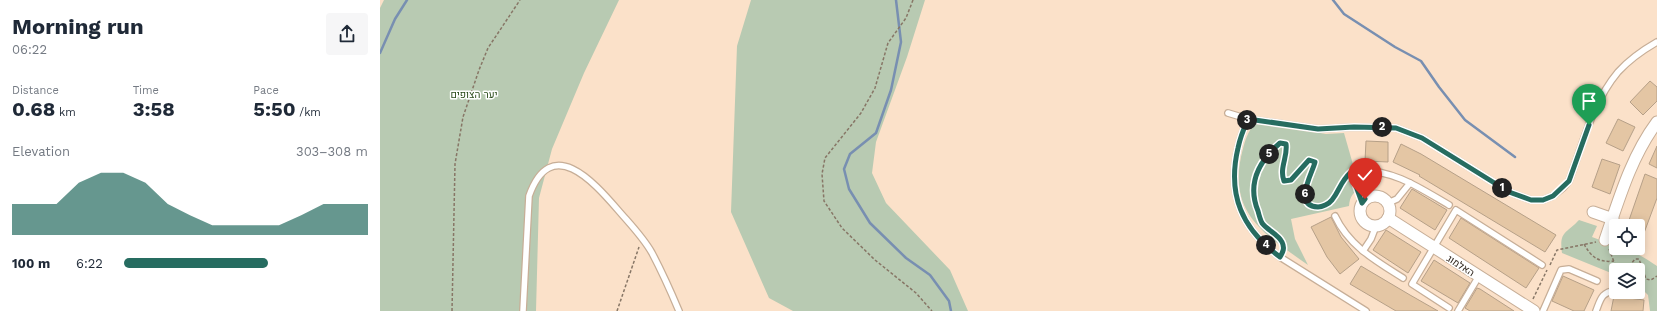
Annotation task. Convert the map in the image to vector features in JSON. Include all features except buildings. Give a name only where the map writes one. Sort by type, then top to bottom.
[{"type":"street","points":[[1606,240],[1612,218],[1636,157],[1657,122]]},
{"type":"street","points":[[1375,196],[1385,199],[1388,203],[1390,211],[1388,218],[1381,225],[1371,226],[1363,221],[1360,212],[1362,203],[1365,199],[1375,196]]},
{"type":"street","points":[[1593,212],[1612,218]]},
{"type":"street","name":"האלמוג","points":[[1388,218],[1479,276],[1527,309]]},
{"type":"lane","points":[[1228,113],[1248,119],[1318,129],[1354,127],[1396,128],[1422,138],[1509,192],[1531,200],[1543,200],[1553,196],[1569,181],[1589,125],[1607,86],[1619,71],[1635,56],[1657,42]]},
{"type":"lane","points":[[1248,119],[1238,147],[1235,164],[1235,192],[1242,215],[1249,228],[1280,257],[1366,311]]},
{"type":"lane","points":[[523,311],[530,196],[534,184],[541,173],[559,165],[567,166],[577,171],[600,189],[641,237],[651,252],[679,311]]},
{"type":"lane","points":[[1359,170],[1388,174],[1410,183],[1449,205]]},
{"type":"lane","points":[[1388,203],[1396,199],[1410,183]]},
{"type":"lane","points":[[1449,308],[1412,284],[1456,210],[1542,264]]},
{"type":"lane","points":[[1335,216],[1339,225],[1351,241],[1403,278]]},
{"type":"lane","points":[[1363,251],[1371,239],[1376,226]]},
{"type":"lane","points":[[1543,311],[1561,270],[1569,269],[1597,282]]},
{"type":"lane","points":[[1458,311],[1479,276]]},
{"type":"lane","points":[[1596,311],[1602,296],[1609,292]]},
{"type":"path","points":[[452,311],[455,164],[463,117],[478,70],[488,48],[520,0]]},
{"type":"path","points":[[913,0],[906,18],[888,43],[875,88],[862,113],[826,158],[822,174],[824,201],[842,228],[875,260],[916,293],[932,311]]},
{"type":"path","points":[[1280,257],[1284,250],[1282,242],[1262,222],[1255,204],[1254,178],[1258,168],[1274,148],[1280,143],[1286,144],[1287,149],[1281,174],[1284,181],[1291,180],[1309,160],[1315,162],[1307,181],[1305,191],[1306,199],[1310,204],[1317,207],[1328,204],[1332,200],[1343,179],[1351,172],[1362,203]]},
{"type":"path","points":[[617,311],[636,260],[641,237]]},
{"type":"path","points":[[1584,244],[1594,258],[1602,261],[1614,261],[1606,240]]},
{"type":"path","points":[[1631,263],[1634,259],[1639,259],[1640,263]]},
{"type":"path","points":[[1645,276],[1646,279],[1651,280],[1657,276]]},
{"type":"green space","name":"יער הצופים","points":[[384,0],[619,0],[584,73],[552,149],[539,198],[536,311],[380,311],[380,8]]},
{"type":"green space","points":[[751,0],[925,0],[907,57],[876,142],[872,173],[886,203],[950,270],[968,311],[793,311],[769,298],[731,212],[737,46]]},
{"type":"green space","points":[[1258,122],[1326,134],[1344,133],[1360,189],[1352,196],[1349,206],[1291,219],[1295,239],[1308,265],[1278,244],[1254,222],[1246,209],[1240,194],[1239,177],[1242,152],[1251,129]]},
{"type":"green space","points":[[1579,220],[1597,226],[1592,237],[1609,243],[1609,255],[1638,255],[1657,266],[1657,311],[1650,311],[1648,295],[1645,292],[1645,263],[1609,263],[1609,272],[1562,253],[1562,241],[1564,234]]},
{"type":"waterway","points":[[380,53],[395,19],[407,0]]},
{"type":"waterway","points":[[896,0],[901,42],[891,90],[876,133],[850,154],[844,169],[849,189],[870,223],[906,258],[930,275],[949,301],[951,311]]},
{"type":"waterway","points":[[1333,0],[1344,14],[1395,47],[1421,61],[1465,120],[1515,157]]},
{"type":"route","points":[[1365,199],[1362,203],[1351,172],[1343,179],[1332,200],[1328,204],[1317,207],[1310,204],[1306,199],[1305,191],[1307,181],[1315,162],[1309,160],[1291,180],[1284,181],[1281,174],[1287,149],[1286,144],[1280,143],[1274,148],[1258,168],[1254,178],[1254,188],[1255,204],[1262,222],[1282,242],[1284,250],[1280,257],[1249,228],[1237,202],[1234,179],[1235,164],[1238,147],[1248,119],[1318,129],[1354,127],[1396,128],[1422,138],[1509,192],[1531,200],[1543,200],[1553,196],[1569,181],[1589,125]]}]
